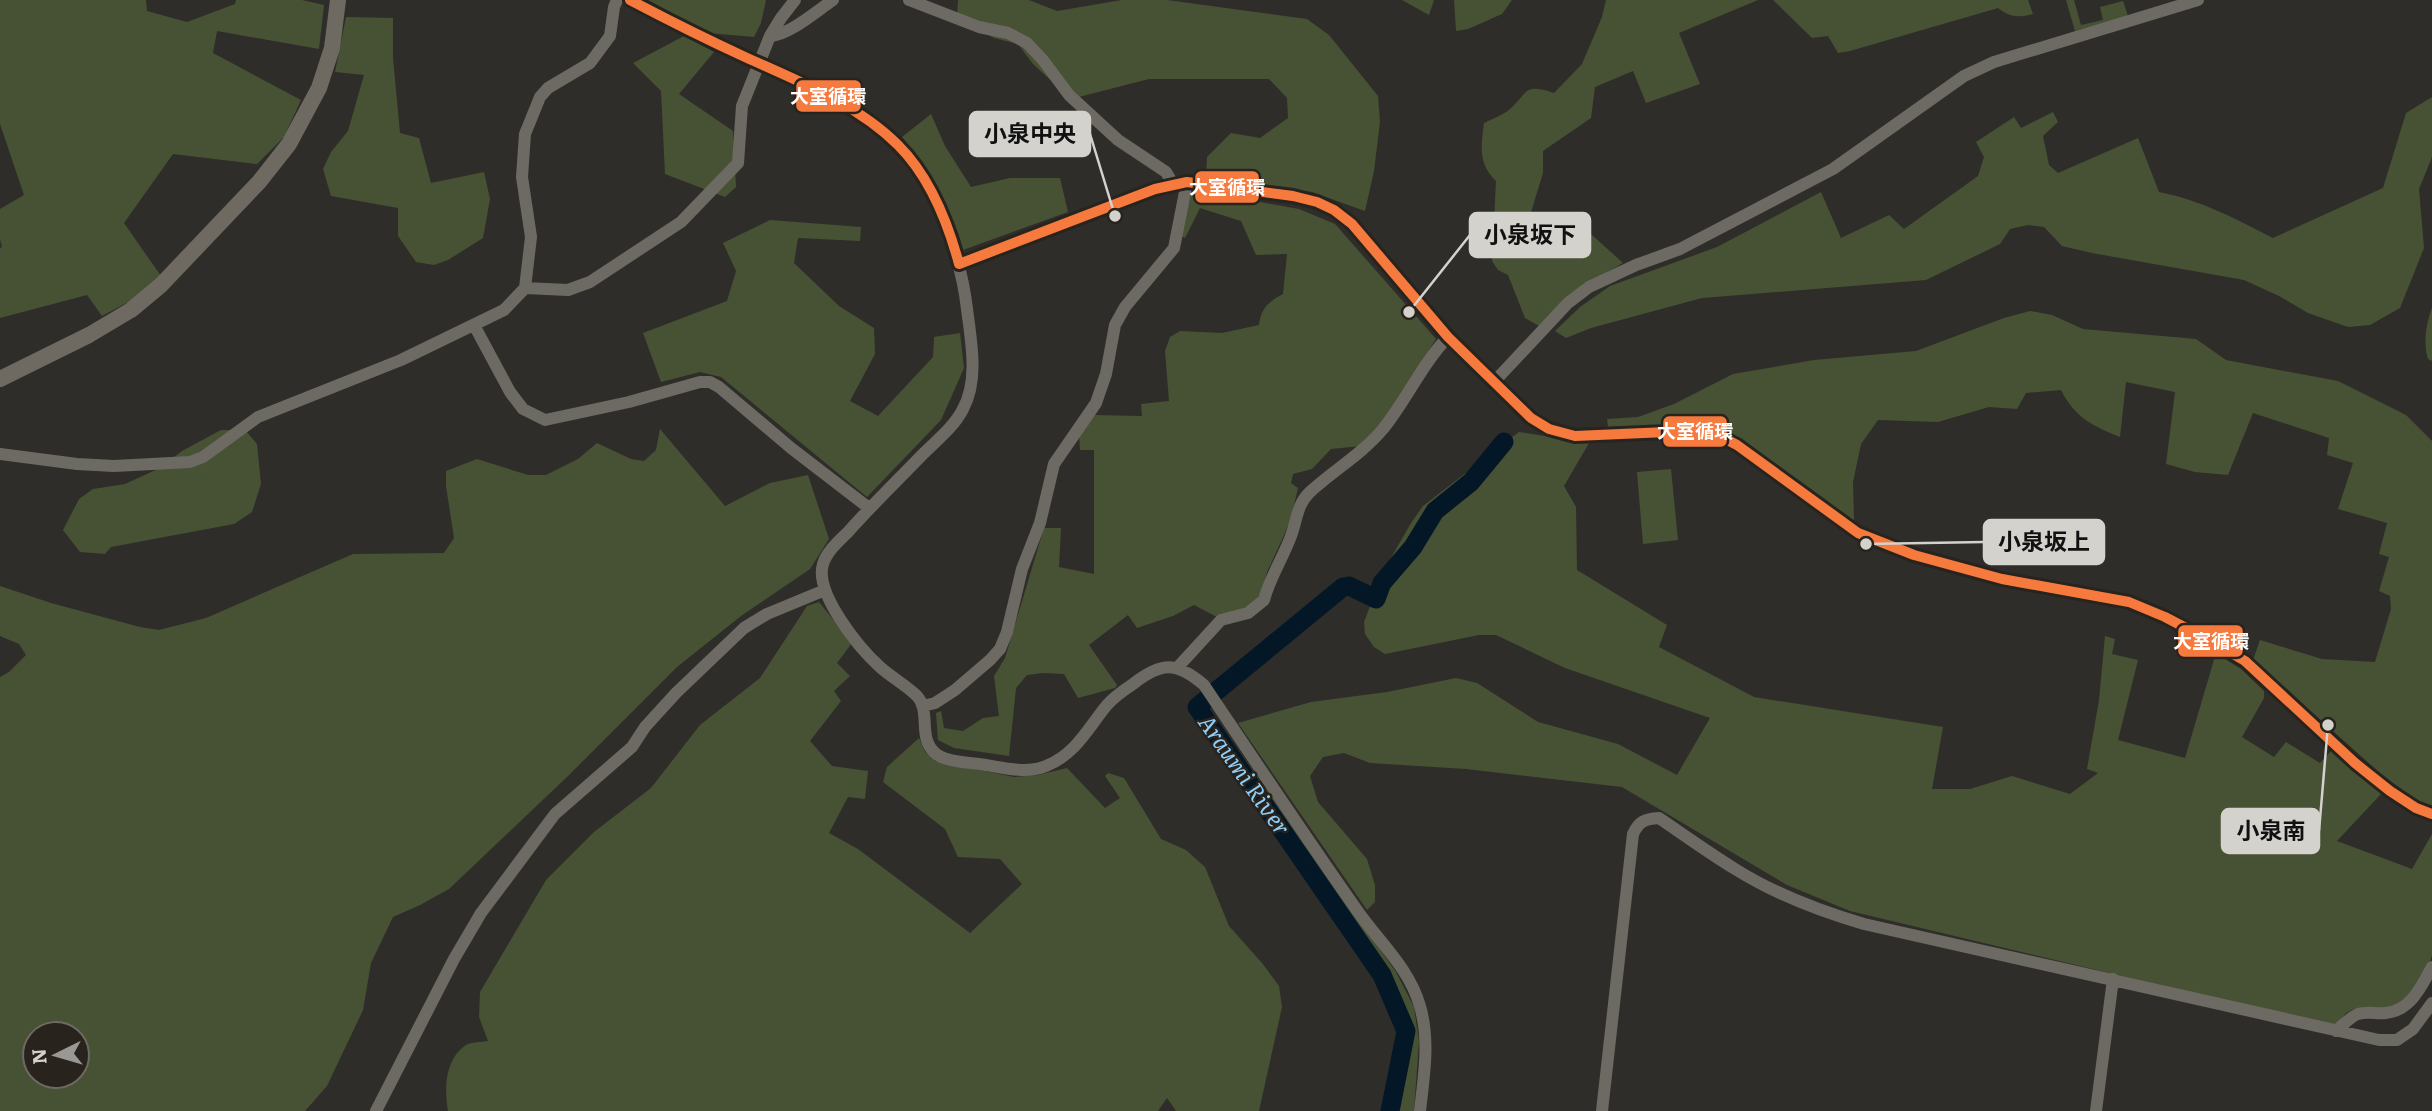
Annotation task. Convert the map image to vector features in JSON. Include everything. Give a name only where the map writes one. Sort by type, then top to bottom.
[{"type":"main road","points":[[0,379],[89,335],[131,310],[161,285],[259,182],[289,144],[319,88],[332,48],[338,0]]},
{"type":"street","points":[[0,454],[63,463],[114,466],[190,462],[204,457],[258,417],[401,360],[504,310],[525,288],[531,237],[522,177],[526,134],[540,97],[548,88],[590,62],[610,36],[617,0]]},
{"type":"street","points":[[630,0],[823,93],[858,113],[900,147],[928,190],[953,244],[970,330],[972,378],[967,401],[954,423],[869,508],[830,552],[823,564],[825,590],[861,646],[891,677],[918,697],[923,706],[927,743],[938,755],[1016,769],[1039,768],[1054,762],[1077,745],[1110,701],[1148,673],[1166,666],[1190,674],[1204,685],[1361,916],[1398,960],[1406,974],[1419,1003],[1426,1039],[1420,1111]]},
{"type":"street","points":[[525,288],[568,290],[590,282],[681,222],[738,163],[742,106],[770,36],[795,0]]},
{"type":"street","points":[[770,36],[776,36],[795,26],[833,0]]},
{"type":"street","points":[[909,0],[979,27],[1008,33],[1027,43],[1076,103],[1118,139],[1166,172],[1174,184]]},
{"type":"street","points":[[1494,382],[1568,303],[1589,287],[1680,248],[1833,169],[1964,76],[1994,62],[2198,0]]},
{"type":"street","points":[[959,264],[1174,184],[1187,182],[1293,196],[1317,202],[1334,210],[1352,224],[1448,337],[1531,418],[1549,429],[1575,436],[1690,431],[1716,434],[1737,445],[1858,533],[1914,555],[2002,579],[2129,602],[2165,617],[2245,662],[2390,791],[2416,808],[2432,814]]},
{"type":"street","points":[[923,706],[935,703],[954,690],[1000,649],[1007,632],[1022,569],[1040,523],[1055,464],[1096,403],[1106,374],[1115,325],[1125,307],[1174,248],[1187,182]]},
{"type":"street","points":[[474,325],[510,391],[523,410],[530,414],[545,420],[572,416],[700,382],[710,382],[869,508]]},
{"type":"street","points":[[1177,668],[1221,620],[1248,613],[1265,600],[1269,580],[1291,536],[1302,502],[1365,449],[1382,431],[1401,406],[1434,351],[1448,337]]},
{"type":"street","points":[[376,1111],[454,959],[481,913],[555,814],[632,747],[645,727],[676,693],[744,628],[767,614],[825,590]]},
{"type":"street","points":[[1602,1111],[1633,834],[1637,825],[1646,819],[1659,818],[1745,875],[1829,914],[1944,943],[2379,1040],[2397,1040],[2413,1029],[2432,1003]]},
{"type":"street","points":[[2336,1031],[2361,1013],[2387,1013],[2408,1004],[2418,993],[2432,967]]},
{"type":"street","points":[[2096,1111],[2113,979]]},
{"type":"green space","points":[[0,0],[146,0],[147,11],[187,22],[235,4],[236,0],[302,0],[324,5],[319,49],[217,31],[213,53],[301,100],[284,137],[257,164],[173,154],[124,223],[161,276],[132,300],[102,316],[87,295],[0,318],[0,209],[24,195],[0,124]]},
{"type":"green space","points":[[648,0],[766,0],[761,23],[754,37],[708,33]]},
{"type":"green space","points":[[958,0],[1029,0],[1057,11],[1122,0],[1167,0],[1307,19],[1329,35],[1378,96],[1380,122],[1374,171],[1365,211],[1312,192],[1206,177],[1207,157],[1231,133],[1260,138],[1288,118],[1287,98],[1269,79],[1149,79],[1071,99],[1033,64],[1018,44],[994,38],[957,19]]},
{"type":"green space","points":[[1402,0],[1434,0],[1429,15]]},
{"type":"green space","points":[[1454,0],[1512,0],[1502,14],[1468,29],[1456,31]]},
{"type":"green space","points":[[1606,0],[1758,0],[1679,33],[1700,84],[1646,103],[1633,71],[1595,87],[1591,118],[1543,151],[1543,173],[1528,222],[1572,217],[1623,263],[1577,289],[1539,326],[1525,318],[1508,275],[1498,270],[1492,261],[1496,181],[1484,161],[1484,123],[1507,111],[1531,89],[1554,93],[1582,64],[1602,17]]},
{"type":"green space","points":[[1773,0],[2028,0],[2033,14],[2014,16],[1998,8],[1838,53],[1828,36],[1812,38]]},
{"type":"green space","points":[[2066,0],[2074,0],[2081,25],[2103,20],[2100,7],[2123,1],[2128,16],[2075,31]]},
{"type":"green space","points":[[346,17],[393,18],[393,58],[400,133],[419,138],[431,183],[484,172],[490,199],[483,238],[448,260],[434,265],[416,262],[398,236],[398,208],[331,196],[323,169],[331,152],[348,131],[364,75],[335,72]]},
{"type":"green space","points":[[684,36],[714,52],[679,94],[733,131],[736,187],[725,197],[665,174],[661,91],[633,63]]},
{"type":"green space","points":[[2432,97],[2432,157],[2419,189],[2424,248],[2400,308],[2370,325],[2348,327],[2308,313],[2244,280],[2062,246],[2044,227],[2028,225],[2010,229],[2000,244],[1926,280],[1702,298],[1591,328],[1566,338],[1555,331],[1580,307],[1610,286],[1717,247],[1821,192],[1841,238],[1889,215],[1904,229],[1978,176],[1984,157],[1976,142],[2014,117],[2021,128],[2053,112],[2058,122],[2043,136],[2049,165],[2058,173],[2138,138],[2159,192],[2204,205],[2273,238],[2383,188],[2406,113]]},
{"type":"green space","points":[[931,114],[945,146],[971,187],[1010,178],[1060,178],[1068,212],[963,250],[946,204],[902,137]]},
{"type":"green space","points":[[1198,191],[1299,209],[1335,224],[1436,339],[1378,430],[1361,446],[1331,449],[1312,469],[1293,474],[1291,483],[1298,488],[1290,522],[1267,572],[1262,595],[1256,603],[1236,612],[1215,616],[1194,605],[1173,616],[1137,628],[1128,615],[1089,645],[1117,685],[1115,688],[1078,698],[1064,674],[1027,675],[1016,688],[1009,756],[954,748],[938,740],[936,713],[941,711],[944,728],[963,731],[983,718],[999,716],[994,676],[1005,658],[1044,528],[1061,528],[1059,567],[1094,574],[1094,450],[1080,450],[1079,434],[1093,415],[1142,416],[1141,404],[1169,401],[1165,351],[1170,337],[1180,331],[1222,333],[1259,325],[1266,306],[1283,294],[1287,254],[1256,255],[1241,221],[1200,208],[1185,238],[1180,236],[1189,197]]},
{"type":"green space","points":[[770,220],[861,227],[860,241],[798,238],[794,263],[839,306],[874,328],[875,354],[850,401],[878,416],[933,357],[934,337],[960,333],[964,368],[941,420],[867,497],[721,377],[700,372],[661,382],[643,333],[727,301],[736,271],[723,243]]},
{"type":"green space","points":[[2432,308],[2432,361],[2426,353],[2425,340]]},
{"type":"green space","points":[[2030,311],[2052,315],[2083,329],[2196,339],[2226,360],[2338,381],[2406,415],[2432,441],[2432,808],[2419,803],[2380,773],[2253,660],[2260,640],[2322,659],[2375,662],[2391,609],[2390,596],[2379,591],[2389,557],[2379,554],[2387,523],[2338,509],[2353,463],[2327,455],[2329,438],[2253,413],[2228,475],[2195,472],[2166,464],[2175,392],[2126,382],[2120,437],[2086,420],[2072,408],[2061,390],[2026,393],[2017,409],[1989,407],[1938,422],[1878,420],[1861,444],[1853,482],[1854,521],[1733,434],[1698,425],[1608,427],[1607,419],[1638,417],[1674,404],[1733,374],[1814,360],[1916,351]]},
{"type":"green space","points":[[660,429],[725,506],[770,483],[808,475],[829,539],[810,569],[741,616],[677,667],[449,889],[393,917],[371,963],[363,1010],[327,1086],[305,1111],[0,1111],[0,677],[26,655],[19,644],[0,636],[0,586],[51,603],[159,630],[206,618],[353,554],[444,553],[454,538],[446,471],[477,459],[528,475],[546,475],[578,459],[597,443],[631,459],[644,461],[656,450]]},
{"type":"green space","points":[[221,430],[245,430],[257,444],[261,484],[252,512],[234,524],[111,547],[105,554],[80,552],[63,530],[79,499],[93,489],[125,484],[160,468],[182,451]]},
{"type":"green space","points":[[1519,432],[1589,443],[1564,486],[1576,507],[1577,570],[1667,625],[1659,647],[1754,697],[1943,727],[1932,789],[1970,789],[2012,776],[2070,794],[2098,773],[2087,769],[2099,700],[2105,636],[2115,639],[2112,654],[2138,660],[2118,740],[2185,758],[2216,653],[2241,669],[2264,691],[2264,698],[2242,737],[2274,757],[2286,742],[2320,763],[2332,750],[2381,794],[2337,841],[2412,869],[2432,834],[2432,955],[2425,972],[2414,989],[2399,1003],[2382,1009],[2350,1011],[2336,1027],[1850,911],[1787,885],[1622,787],[1466,769],[1370,763],[1344,753],[1323,757],[1310,776],[1318,802],[1367,859],[1375,885],[1375,902],[1367,910],[1238,723],[1311,702],[1387,692],[1456,678],[1477,683],[1538,722],[1618,744],[1677,775],[1710,718],[1565,668],[1496,635],[1479,635],[1385,654],[1374,647],[1365,634],[1364,622],[1384,570],[1423,506]]},
{"type":"green space","points":[[1671,469],[1678,540],[1643,544],[1637,472]]},
{"type":"green space","points":[[819,602],[852,643],[837,663],[850,676],[834,691],[841,701],[810,741],[832,766],[868,771],[865,799],[848,797],[829,833],[858,849],[970,933],[1022,884],[1000,859],[958,857],[945,829],[883,782],[887,767],[919,738],[925,752],[936,761],[1014,777],[1067,768],[1105,808],[1120,798],[1105,776],[1108,773],[1124,778],[1161,839],[1186,850],[1205,867],[1229,926],[1279,986],[1282,1007],[1259,1111],[1176,1111],[1167,1098],[1158,1111],[448,1111],[446,1084],[454,1058],[466,1045],[488,1041],[479,1017],[480,992],[546,880],[594,832],[651,788],[700,725],[760,678],[807,606]]},
{"type":"green space","points":[[1205,703],[1396,972],[1414,1007],[1419,1041],[1414,1111],[1394,1111],[1408,1030],[1386,973],[1241,776],[1201,708]]},
{"type":"waterway","name":"Araumi River","points":[[1390,1111],[1406,1031],[1382,975],[1197,707],[1343,587],[1349,586],[1376,599],[1382,583],[1413,547],[1435,511],[1471,482],[1504,442]]},
{"type":"transit line","name":"大室循環","points":[[630,0],[846,105],[882,130],[909,157],[928,185],[949,232],[959,264]]},
{"type":"transit line","name":"大室循環","points":[[959,264],[1155,189],[1187,182],[1293,196],[1317,202],[1334,210],[1352,224],[1448,337],[1531,418],[1549,429],[1575,436],[1690,431],[1716,434],[1737,445],[1858,533],[1914,555],[2002,579],[2129,602],[2165,617],[2245,661],[2355,763],[2390,791],[2416,808],[2432,814]]},
{"type":"place","name":"小泉中央","points":[[1115,216]]},
{"type":"place","name":"小泉坂下","points":[[1409,312]]},
{"type":"place","name":"小泉坂上","points":[[1866,544]]},
{"type":"place","name":"小泉南","points":[[2328,725]]}]
